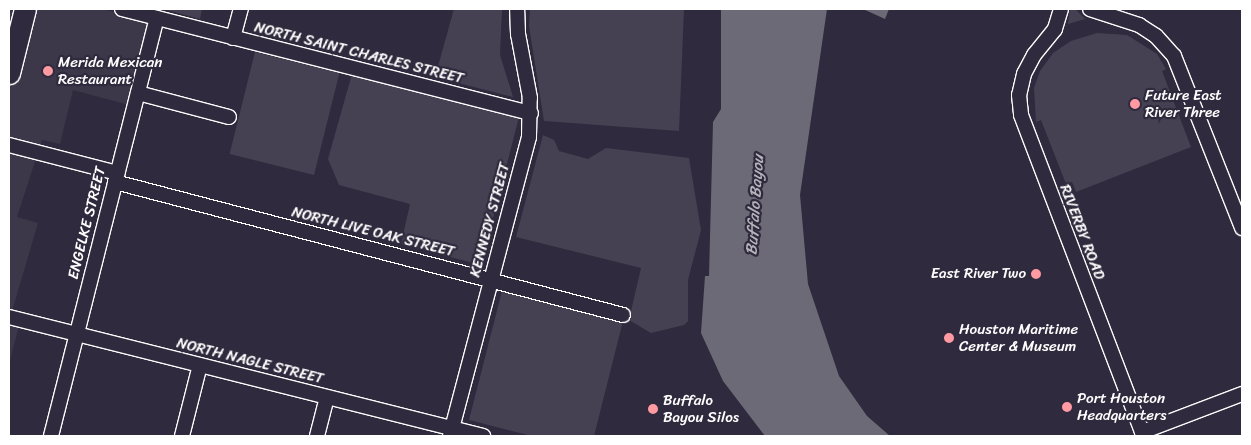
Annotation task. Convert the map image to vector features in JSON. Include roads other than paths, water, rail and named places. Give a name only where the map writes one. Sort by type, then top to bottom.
[{"type":"main road","points":[[9,73],[25,9]]},
{"type":"street","name":"NORTH SAINT CHARLES STREET","points":[[122,9],[531,113]]},
{"type":"street","points":[[233,38],[241,9]]},
{"type":"street","name":"KENNEDY STREET","points":[[451,432],[529,137],[531,113],[518,34],[517,9]]},
{"type":"street","name":"RIVERBY ROAD","points":[[1061,9],[1058,24],[1028,64],[1021,84],[1019,102],[1022,122],[1142,432],[1242,394]]},
{"type":"street","points":[[1090,9],[1120,19],[1156,36],[1174,56],[1242,228]]},
{"type":"street","name":"ENGELKE STREET","points":[[51,436],[157,18]]},
{"type":"street","points":[[138,93],[229,117]]},
{"type":"street","name":"NORTH LIVE OAK STREET","points":[[9,145],[116,178],[623,315]]},
{"type":"street","name":"NORTH NAGLE STREET","points":[[9,317],[327,397],[451,432],[483,436]]},
{"type":"street","points":[[182,436],[200,365]]},
{"type":"street","points":[[317,436],[327,397]]},
{"type":"water","name":"Buffalo Bayou","points":[[721,9],[827,9],[800,195],[808,284],[839,376],[867,416],[890,436],[765,436],[723,381],[701,333],[705,276],[709,276],[713,122],[721,109]]},
{"type":"water","points":[[863,9],[889,9],[885,19]]},
{"type":"place","name":"Merida Mexican Restaurant","points":[[48,71]]},
{"type":"place","name":"Future East River Three","points":[[1135,104]]},
{"type":"place","name":"East River Two","points":[[1036,274]]},
{"type":"place","name":"Houston Maritime Center & Museum","points":[[949,338]]},
{"type":"place","name":"Port Houston Headquarters","points":[[1067,407]]},
{"type":"place","name":"Buffalo Bayou Silos","points":[[653,409]]}]
